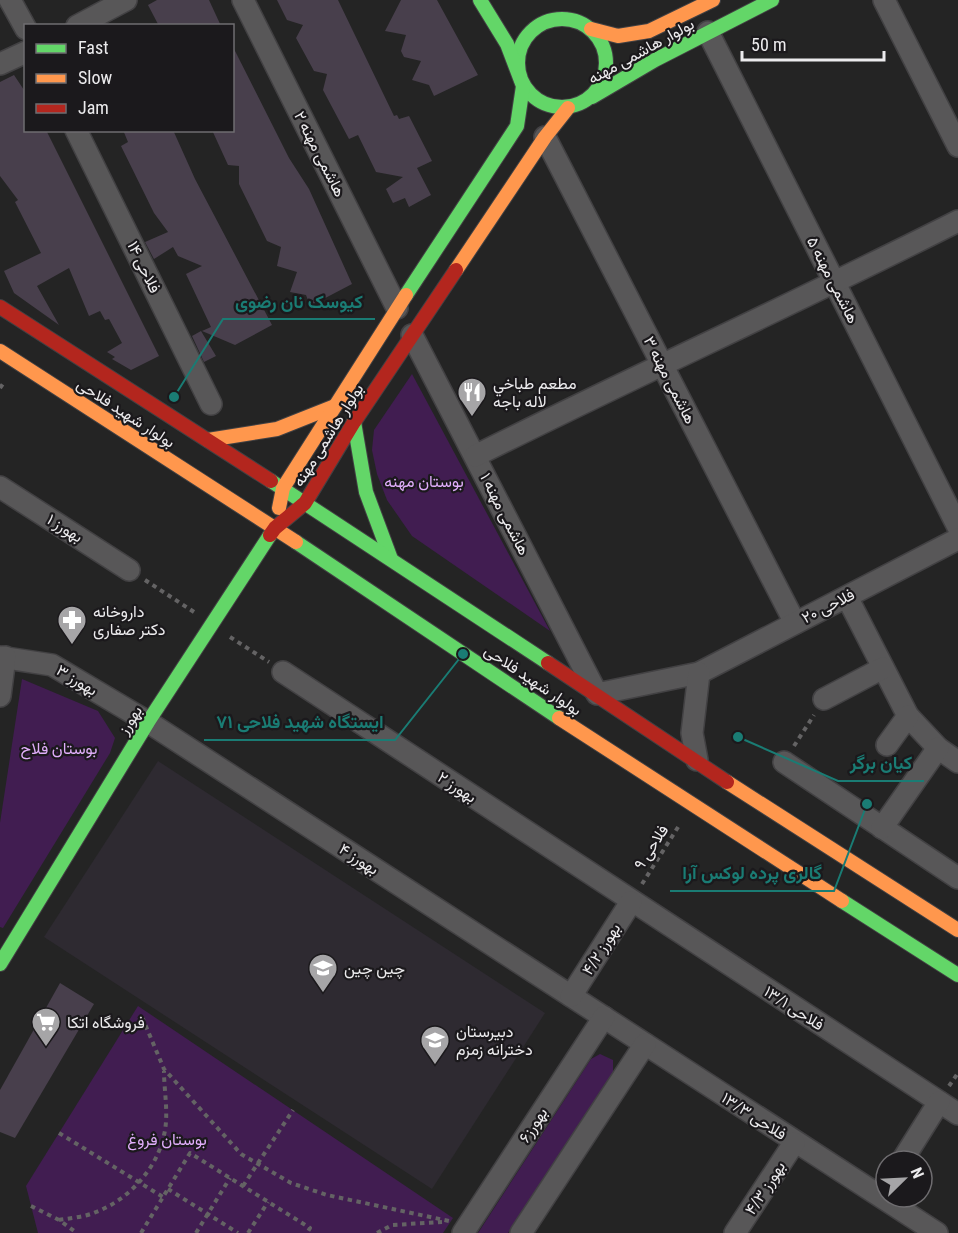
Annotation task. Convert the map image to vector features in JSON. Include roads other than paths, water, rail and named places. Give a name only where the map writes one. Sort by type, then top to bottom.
[{"type":"main road","points":[[480,0],[507,44],[523,86],[542,103],[568,108],[590,98],[605,76],[605,50],[591,28],[548,6]]},
{"type":"main road","name":"بولوار هاشمی مهنه","points":[[591,28],[618,36],[649,31],[713,0]]},
{"type":"main road","name":"بولوار هاشمی مهنه","points":[[590,98],[655,60],[772,0]]},
{"type":"main road","points":[[523,86],[517,62],[524,37],[543,21],[568,18]]},
{"type":"main road","name":"بولوار هاشمی مهنه","points":[[275,528],[283,488],[397,308],[517,126],[523,86]]},
{"type":"main road","name":"بولوار هاشمی مهنه","points":[[275,528],[305,503],[354,422],[545,137],[568,108]]},
{"type":"main road","name":"بولوار شهید فلاحی","points":[[0,307],[283,488],[698,760],[855,866],[958,930]]},
{"type":"main road","name":"بولوار شهید فلاحی","points":[[0,351],[275,528],[692,806],[958,975]]},
{"type":"main road","points":[[208,440],[277,429],[335,406]]},
{"type":"main road","points":[[354,422],[364,491],[391,559]]},
{"type":"main road","name":"بهورز","points":[[0,964],[148,722],[275,528]]},
{"type":"street","points":[[10,0],[24,25]]},
{"type":"street","points":[[81,24],[126,0]]},
{"type":"street","name":"هاشمی مهنه ۲","points":[[243,0],[397,308]]},
{"type":"street","points":[[884,0],[958,146]]},
{"type":"street","name":"هاشمی مهنه ۵","points":[[708,32],[958,527]]},
{"type":"street","points":[[0,64],[24,53]]},
{"type":"street","name":"فلاحی ۱۴","points":[[77,132],[211,404]]},
{"type":"street","name":"هاشمی مهنه ۳","points":[[545,137],[795,623]]},
{"type":"street","points":[[475,456],[661,364],[835,283],[958,221]]},
{"type":"street","name":"هاشمی مهنه ۱","points":[[412,335],[597,694]]},
{"type":"street","name":"بهورز ۱","points":[[0,487],[129,570]]},
{"type":"street","name":"فلاحی ۲۰","points":[[597,694],[699,673],[958,539]]},
{"type":"street","points":[[847,597],[908,716],[938,748],[958,762]]},
{"type":"street","points":[[0,696],[2,657]]},
{"type":"street","name":"بهورز ۳","points":[[2,657],[52,665],[148,722]]},
{"type":"street","points":[[824,699],[883,668]]},
{"type":"street","name":"بهورز ۲","points":[[283,672],[631,902]]},
{"type":"street","points":[[698,760],[692,732],[699,673]]},
{"type":"street","points":[[887,745],[908,716]]},
{"type":"street","name":"بهورز ۴","points":[[148,722],[571,996]]},
{"type":"street","points":[[882,828],[938,748]]},
{"type":"street","points":[[784,762],[958,878]]},
{"type":"street","name":"بهورز ۴/۲","points":[[571,996],[631,902]]},
{"type":"street","name":"فلاحی ۱۳/۱","points":[[631,902],[958,1114]]},
{"type":"street","name":"فلاحی ۱۳/۳","points":[[571,996],[794,1143],[874,1187]]},
{"type":"street","name":"بهورز۶","points":[[463,1233],[604,1017]]},
{"type":"street","points":[[521,1233],[645,1044]]},
{"type":"street","points":[[910,1149],[939,1102]]},
{"type":"street","name":"بهورز ۴/۳","points":[[735,1233],[794,1143]]},
{"type":"street","name":"فلاحی ۱۳/۳","points":[[905,1209],[937,1233]]},
{"type":"place","name":"کیوسک نان رضوی","points":[[174,397]]},
{"type":"place","name":"مطعم طباخي لاله باجه","points":[[472,418]]},
{"type":"place","name":"داروخانه دکتر صفاری","points":[[72,646]]},
{"type":"place","name":"ایستگاه شهید فلاحی ۷۱","points":[[463,654]]},
{"type":"place","name":"کیان برگر","points":[[738,737]]},
{"type":"place","name":"گالری پرده لوکس آرا","points":[[867,804]]},
{"type":"place","name":"چین چین","points":[[323,994]]},
{"type":"place","name":"فروشگاه اتکا","points":[[46,1048]]},
{"type":"place","name":"دبیرستان دخترانه زمزم","points":[[435,1066]]},
{"type":"park label","name":"بوستان مهنه","points":[[424,481]]},
{"type":"park label","name":"بوستان فلاح","points":[[59,748]]},
{"type":"park label","name":"بوستان فروغ","points":[[167,1139]]}]
